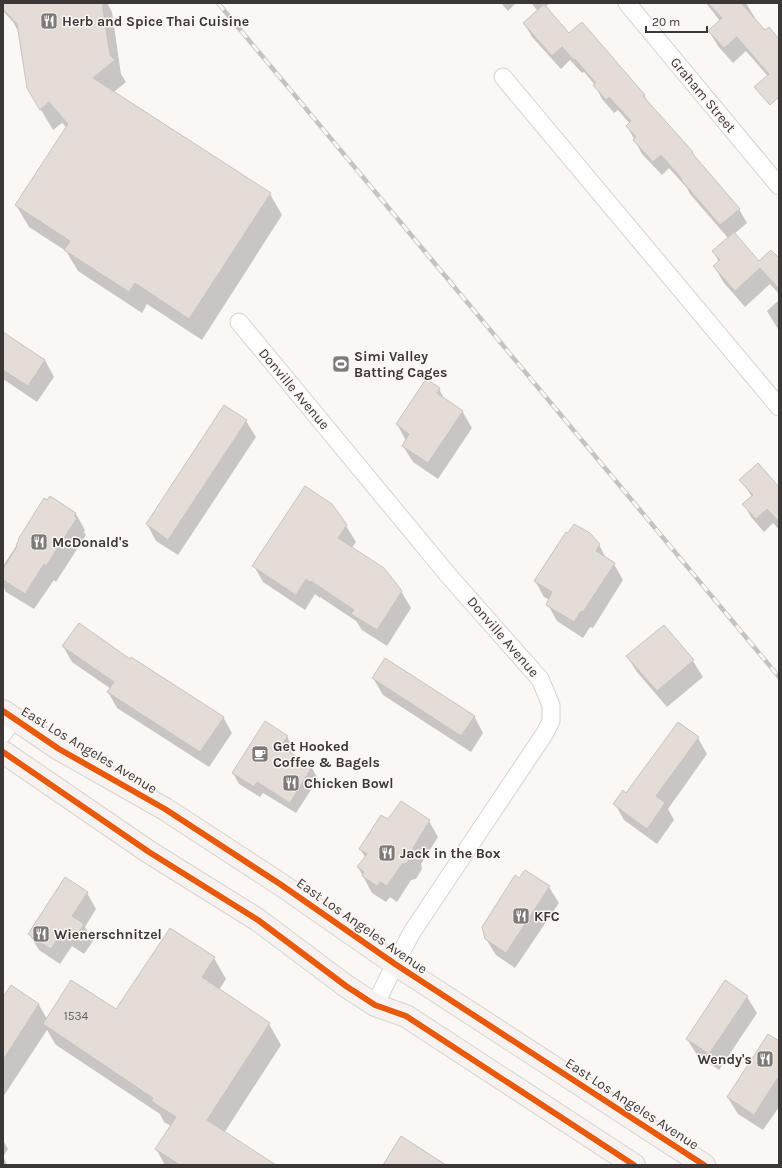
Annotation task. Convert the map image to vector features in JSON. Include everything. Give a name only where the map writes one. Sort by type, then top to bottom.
[{"type":"main road","name":"East Los Angeles Avenue","points":[[6,721],[59,749],[172,813],[280,884],[395,964],[704,1165]]},
{"type":"main road","points":[[3,752],[149,852],[258,920],[346,986],[375,1005],[406,1016],[634,1165]]},
{"type":"street","name":"Graham Street","points":[[627,3],[779,186]]},
{"type":"street","points":[[503,77],[779,408]]},
{"type":"street","name":"Donville Avenue","points":[[239,322],[449,576],[540,678],[551,705],[551,721],[545,733],[412,932],[375,1005]]},
{"type":"building","points":[[3,3],[102,3],[110,55],[115,60],[93,78],[271,193],[189,319],[135,283],[129,292],[64,250],[70,241],[15,205],[68,124],[49,102],[40,110],[27,88],[17,24],[3,9]]},
{"type":"building","points":[[708,3],[741,3],[765,30],[769,27],[779,39],[779,97],[770,105],[754,87],[769,74],[737,37],[724,48],[708,31],[722,18]]},
{"type":"building","points":[[544,4],[569,33],[582,22],[740,209],[720,225],[661,155],[653,162],[633,140],[636,137],[626,126],[631,121],[609,97],[606,100],[593,85],[596,83],[575,59],[574,60],[562,47],[552,56],[523,23]]},
{"type":"building","points":[[734,232],[759,261],[771,250],[779,258],[779,289],[760,268],[735,291],[713,266],[720,260],[712,251]]},
{"type":"building","points":[[3,332],[45,360],[28,386],[3,370]]},
{"type":"building","points":[[426,379],[440,388],[437,393],[463,411],[428,463],[402,446],[409,434],[396,424]]},
{"type":"building","points":[[224,405],[247,420],[168,540],[146,524]]},
{"type":"building","points":[[758,463],[779,487],[779,522],[767,509],[756,519],[742,504],[753,495],[739,480]]},
{"type":"building","points":[[305,486],[332,504],[347,525],[338,538],[384,568],[402,591],[377,630],[351,614],[354,610],[311,581],[310,582],[306,579],[296,595],[252,566]]},
{"type":"building","name":"McDonald's","points":[[50,496],[76,513],[74,516],[77,518],[46,566],[44,564],[25,594],[3,580],[3,569],[17,546],[18,539],[44,498],[47,500]]},
{"type":"building","points":[[574,524],[590,533],[600,544],[596,551],[615,563],[583,612],[581,611],[574,622],[546,605],[552,592],[534,581],[566,532],[568,533]]},
{"type":"building","points":[[79,623],[130,659],[131,657],[224,717],[200,752],[107,692],[114,682],[62,646]]},
{"type":"building","points":[[664,625],[694,660],[657,691],[626,656]]},
{"type":"building","points":[[385,658],[475,716],[461,736],[372,678]]},
{"type":"building","points":[[265,721],[288,736],[281,746],[312,767],[290,803],[257,782],[254,787],[232,773]]},
{"type":"building","points":[[678,722],[699,737],[656,796],[665,803],[647,829],[613,804],[623,790],[626,793]]},
{"type":"building","points":[[401,801],[430,820],[413,848],[413,852],[407,863],[402,864],[387,886],[380,882],[377,886],[362,876],[364,872],[357,867],[367,854],[359,849],[381,815],[388,819]]},
{"type":"building","points":[[525,870],[550,886],[506,953],[485,939],[482,927],[515,875],[519,878]]},
{"type":"building","points":[[65,877],[88,892],[72,916],[84,924],[75,938],[63,930],[51,949],[28,934]]},
{"type":"building","points":[[170,928],[215,957],[202,977],[270,1023],[207,1120],[276,1165],[180,1165],[155,1149],[176,1117],[151,1101],[153,1098],[43,1024],[71,980],[116,1009]]},
{"type":"building","points":[[725,980],[748,996],[709,1054],[686,1039]]},
{"type":"building","points":[[11,985],[39,1004],[3,1060],[3,997]]},
{"type":"building","name":"Wendy's","points":[[768,1034],[779,1041],[779,1076],[754,1115],[727,1097]]},
{"type":"building","points":[[401,1136],[446,1165],[383,1165]]},
{"type":"railway","points":[[218,3],[779,677]]},
{"type":"cycle path","points":[[3,711],[59,749],[165,809],[280,884],[395,964],[704,1165]]},
{"type":"cycle path","points":[[3,752],[149,852],[258,920],[346,986],[375,1005],[406,1016],[634,1165]]},
{"type":"place","name":"Herb and Spice Thai Cuisine","points":[[49,21]]},
{"type":"place","name":"Simi Valley Batting Cages","points":[[341,364]]},
{"type":"place","name":"McDonald's","points":[[39,542]]},
{"type":"place","name":"Get Hooked Coffee & Bagels","points":[[260,754]]},
{"type":"place","name":"Chicken Bowl","points":[[291,783]]},
{"type":"place","name":"Jack in the Box","points":[[387,853]]},
{"type":"place","name":"KFC","points":[[521,916]]},
{"type":"place","name":"Wienerschnitzel","points":[[41,934]]},
{"type":"place","name":"Wendy's","points":[[765,1059]]}]
